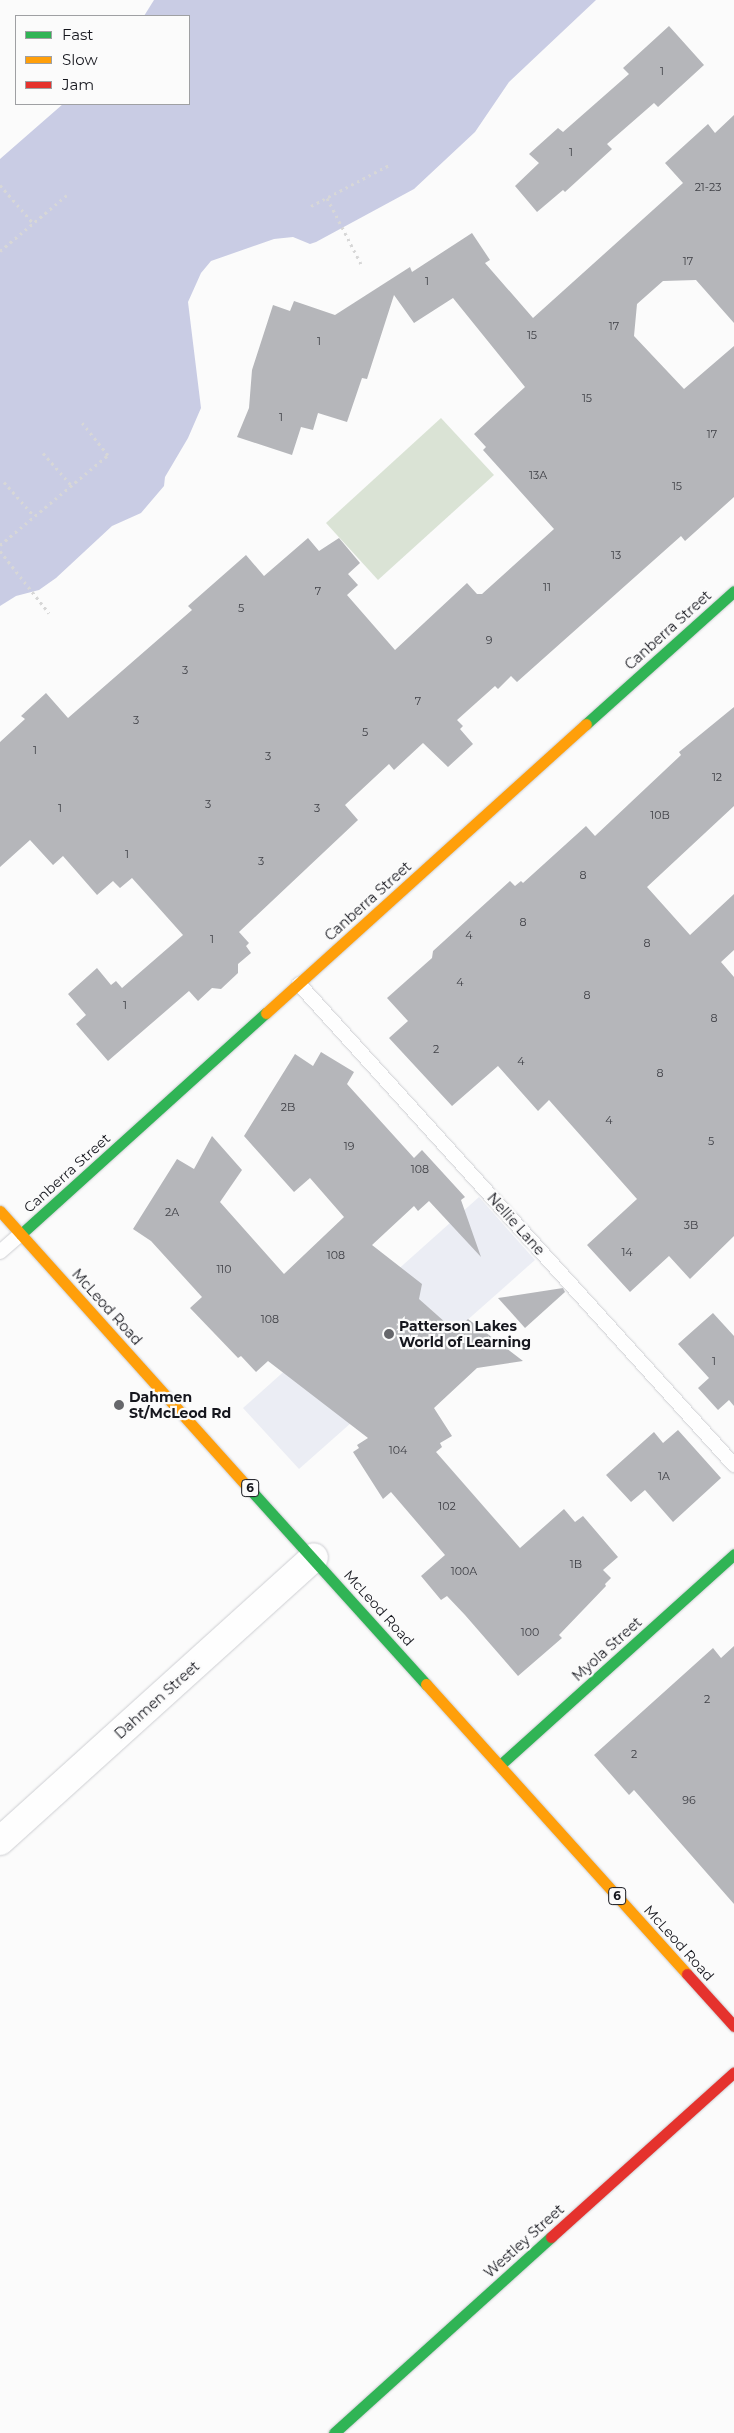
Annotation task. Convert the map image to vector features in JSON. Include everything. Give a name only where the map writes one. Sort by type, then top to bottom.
[{"type":"street","name":"Canberra Street","points":[[21,1234],[734,591]]},
{"type":"street","name":"McLeod Road","points":[[0,1211],[314,1557],[734,2026]]},
{"type":"street","name":"Myola Street","points":[[500,1765],[734,1554]]},
{"type":"street","name":"Dahmen Street","points":[[0,1841],[314,1557]]},
{"type":"street","name":"Westley Street","points":[[334,2433],[734,2072]]},
{"type":"lane","name":"Nellie Lane","points":[[299,984],[734,1465]]},
{"type":"lane","points":[[0,1252],[21,1234]]},
{"type":"path","points":[[311,206],[389,165]]},
{"type":"path","points":[[0,185],[33,223]]},
{"type":"path","points":[[0,252],[67,195]]},
{"type":"path","points":[[327,198],[361,264]]},
{"type":"path","points":[[0,545],[108,455],[80,420]]},
{"type":"path","points":[[43,453],[71,485]]},
{"type":"path","points":[[4,482],[34,516]]},
{"type":"path","points":[[0,551],[49,613]]},
{"type":"shaded area","name":"Patterson Lakes World of Learning","points":[[479,1197],[535,1260],[299,1469],[243,1408]]},
{"type":"green space","points":[[441,418],[494,475],[378,580],[326,523]]},
{"type":"water","points":[[154,0],[596,0],[509,82],[475,132],[414,189],[316,242],[310,244],[293,237],[274,239],[211,261],[201,273],[188,302],[201,408],[188,438],[165,477],[164,486],[141,513],[112,526],[56,578],[39,590],[16,596],[0,606],[0,159],[62,105],[190,105],[190,15],[145,15]]},
{"type":"building","points":[[669,26],[704,65],[658,107],[654,103],[607,144],[612,149],[565,192],[563,190],[537,212],[515,186],[539,163],[529,154],[558,128],[563,132],[629,74],[623,68]]},
{"type":"building","points":[[734,115],[734,323],[696,280],[663,281],[637,304],[634,336],[684,389],[734,346],[734,497],[685,541],[681,536],[517,682],[511,676],[498,689],[495,686],[457,720],[463,726],[460,729],[473,744],[448,767],[423,743],[394,770],[389,764],[345,805],[358,820],[239,932],[249,943],[246,946],[251,953],[238,964],[238,973],[221,989],[212,988],[198,1001],[189,991],[108,1061],[76,1024],[86,1015],[68,994],[97,968],[111,985],[116,981],[122,988],[183,935],[132,878],[120,888],[113,881],[97,895],[63,856],[53,865],[30,840],[0,867],[0,742],[25,719],[21,716],[46,693],[68,718],[192,610],[188,606],[246,555],[264,576],[308,538],[319,551],[339,538],[360,563],[348,574],[358,585],[347,595],[395,650],[467,583],[477,594],[482,594],[554,529],[483,450],[486,447],[474,434],[525,387],[453,298],[414,323],[394,295],[367,379],[362,378],[347,422],[318,413],[313,430],[301,427],[292,455],[237,437],[249,408],[252,370],[273,305],[290,311],[294,301],[335,315],[410,267],[412,272],[472,233],[490,260],[485,263],[533,318],[683,183],[665,163],[708,124],[715,133]]},
{"type":"building","points":[[734,707],[734,806],[647,887],[690,935],[734,894],[734,950],[721,962],[734,977],[734,1236],[690,1279],[669,1256],[630,1292],[587,1245],[637,1199],[549,1100],[538,1111],[498,1066],[452,1106],[389,1038],[408,1021],[387,998],[432,958],[433,951],[510,881],[515,886],[521,881],[523,883],[586,826],[595,836],[681,755],[679,752]]},
{"type":"building","points":[[321,1052],[354,1072],[347,1084],[414,1158],[422,1150],[465,1197],[461,1200],[481,1257],[429,1201],[418,1211],[414,1206],[372,1245],[422,1284],[419,1299],[455,1331],[468,1319],[523,1361],[477,1368],[434,1408],[452,1436],[440,1443],[442,1447],[436,1452],[520,1548],[564,1509],[575,1522],[583,1516],[618,1557],[603,1570],[611,1578],[605,1584],[606,1586],[559,1635],[562,1638],[518,1676],[447,1596],[441,1600],[421,1576],[445,1555],[391,1492],[383,1499],[353,1452],[359,1448],[357,1445],[368,1438],[268,1361],[256,1372],[241,1356],[238,1358],[190,1308],[202,1297],[151,1241],[133,1229],[177,1159],[194,1169],[212,1136],[242,1170],[220,1202],[284,1274],[344,1217],[310,1178],[294,1192],[244,1136],[295,1054],[313,1066]]},
{"type":"building","points":[[563,1288],[565,1292],[525,1328],[498,1298]]},
{"type":"building","points":[[713,1313],[734,1336],[734,1406],[729,1400],[718,1410],[698,1388],[709,1378],[678,1344]]},
{"type":"building","points":[[678,1430],[721,1478],[673,1522],[645,1490],[631,1502],[606,1475],[654,1432],[663,1443]]},
{"type":"building","points":[[734,1646],[734,1904],[634,1790],[629,1795],[594,1755],[713,1648],[721,1658]]},
{"type":"traffic: fast","points":[[586,724],[734,591]]},
{"type":"traffic: fast","points":[[21,1234],[266,1013]]},
{"type":"traffic: fast","points":[[247,1486],[426,1684]]},
{"type":"traffic: fast","points":[[500,1765],[734,1554]]},
{"type":"traffic: fast","points":[[334,2433],[551,2237]]},
{"type":"traffic: slow","points":[[266,1013],[586,724]]},
{"type":"traffic: slow","points":[[0,1211],[247,1486]]},
{"type":"traffic: slow","points":[[426,1684],[687,1974]]},
{"type":"traffic: jam","points":[[687,1974],[734,2026]]},
{"type":"traffic: jam","points":[[551,2237],[734,2072]]},
{"type":"place","name":"Patterson Lakes World of Learning","points":[[389,1334]]},
{"type":"place","name":"Dahmen St/McLeod Rd","points":[[119,1405]]}]
